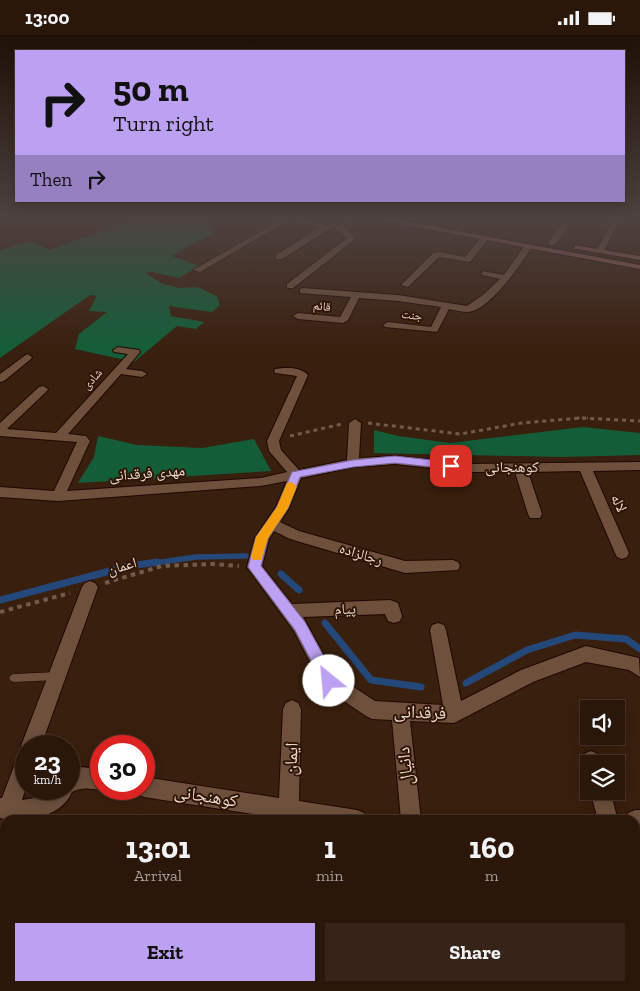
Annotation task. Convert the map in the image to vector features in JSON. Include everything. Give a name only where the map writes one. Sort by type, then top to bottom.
[{"type":"main road","points":[[615,263],[640,267]]},
{"type":"street","points":[[197,270],[210,263]]},
{"type":"street","points":[[290,286],[320,263]]},
{"type":"street","points":[[405,285],[428,263]]},
{"type":"street","points":[[303,291],[398,298],[468,309],[483,299],[507,278],[517,263]]},
{"type":"street","points":[[485,273],[507,278]]},
{"type":"street","name":"قائم","points":[[298,316],[343,320],[357,294]]},
{"type":"street","name":"جنت","points":[[388,325],[434,330],[446,306]]},
{"type":"street","name":"شادی","points":[[59,437],[135,352],[118,350]]},
{"type":"street","points":[[0,379],[27,357]]},
{"type":"street","points":[[118,371],[142,374]]},
{"type":"street","points":[[254,567],[262,537],[282,508],[296,475],[275,451],[273,441],[303,375],[299,372],[279,371]]},
{"type":"street","points":[[0,431],[42,389]]},
{"type":"street","points":[[353,463],[355,423]]},
{"type":"street","points":[[0,431],[79,438],[84,441],[58,496]]},
{"type":"street","name":"کوهنجانی","points":[[296,475],[353,463],[395,460],[470,468],[640,467]]},
{"type":"street","points":[[520,467],[535,513]]},
{"type":"street","name":"لاله","points":[[585,467],[622,553]]},
{"type":"street","name":"مهدی فرقدانی","points":[[0,492],[58,496],[261,482],[296,475]]},
{"type":"street","name":"رجالزاده","points":[[272,523],[295,535],[405,567],[453,566]]},
{"type":"street","name":"فرقدانی","points":[[254,567],[300,626],[329,681],[372,710],[454,714],[527,676],[586,654],[633,663],[640,669]]},
{"type":"street","points":[[35,735],[90,587]]},
{"type":"street","name":"پیام","points":[[288,611],[390,607],[394,615]]},
{"type":"street","points":[[438,630],[454,714]]},
{"type":"street","name":"ایمان","points":[[289,808],[292,709]]},
{"type":"street","name":"دانیال","points":[[400,711],[410,815]]},
{"type":"street","points":[[15,784],[4,809],[33,810],[42,807],[52,800]]},
{"type":"street","name":"کوهنجانی","points":[[155,789],[329,815]]},
{"type":"street","points":[[602,800],[607,815]]},
{"type":"lane","points":[[14,678],[57,676]]},
{"type":"path","points":[[273,441],[335,424],[355,423],[460,435],[522,423],[580,418],[640,421]]},
{"type":"path","name":"اعمان","points":[[0,613],[162,566],[213,564],[254,567]]},
{"type":"green space","points":[[0,263],[190,263],[199,266],[179,278],[152,272],[145,273],[163,284],[180,288],[197,287],[217,296],[220,305],[212,312],[169,306],[171,316],[204,322],[196,329],[177,326],[134,362],[75,349],[79,334],[107,312],[89,311],[97,296],[90,295],[0,358]]},
{"type":"green space","points":[[583,427],[640,433],[640,455],[561,457],[374,453],[374,430],[398,436],[450,443]]},
{"type":"green space","points":[[98,436],[137,445],[202,448],[254,439],[271,471],[78,483],[94,457]]},
{"type":"waterway","points":[[148,564],[196,557],[246,556]]},
{"type":"waterway","points":[[0,600],[129,566],[157,562]]},
{"type":"waterway","points":[[281,574],[299,590]]},
{"type":"waterway","points":[[325,623],[371,680],[421,687]]},
{"type":"waterway","points":[[466,683],[527,650],[575,635],[626,639],[640,649]]},
{"type":"slow traffic","points":[[257,556],[262,537],[282,508],[291,486]]},
{"type":"route","points":[[329,681],[300,626],[254,567],[262,537],[282,508],[296,475],[353,463],[395,460],[451,466]]}]
